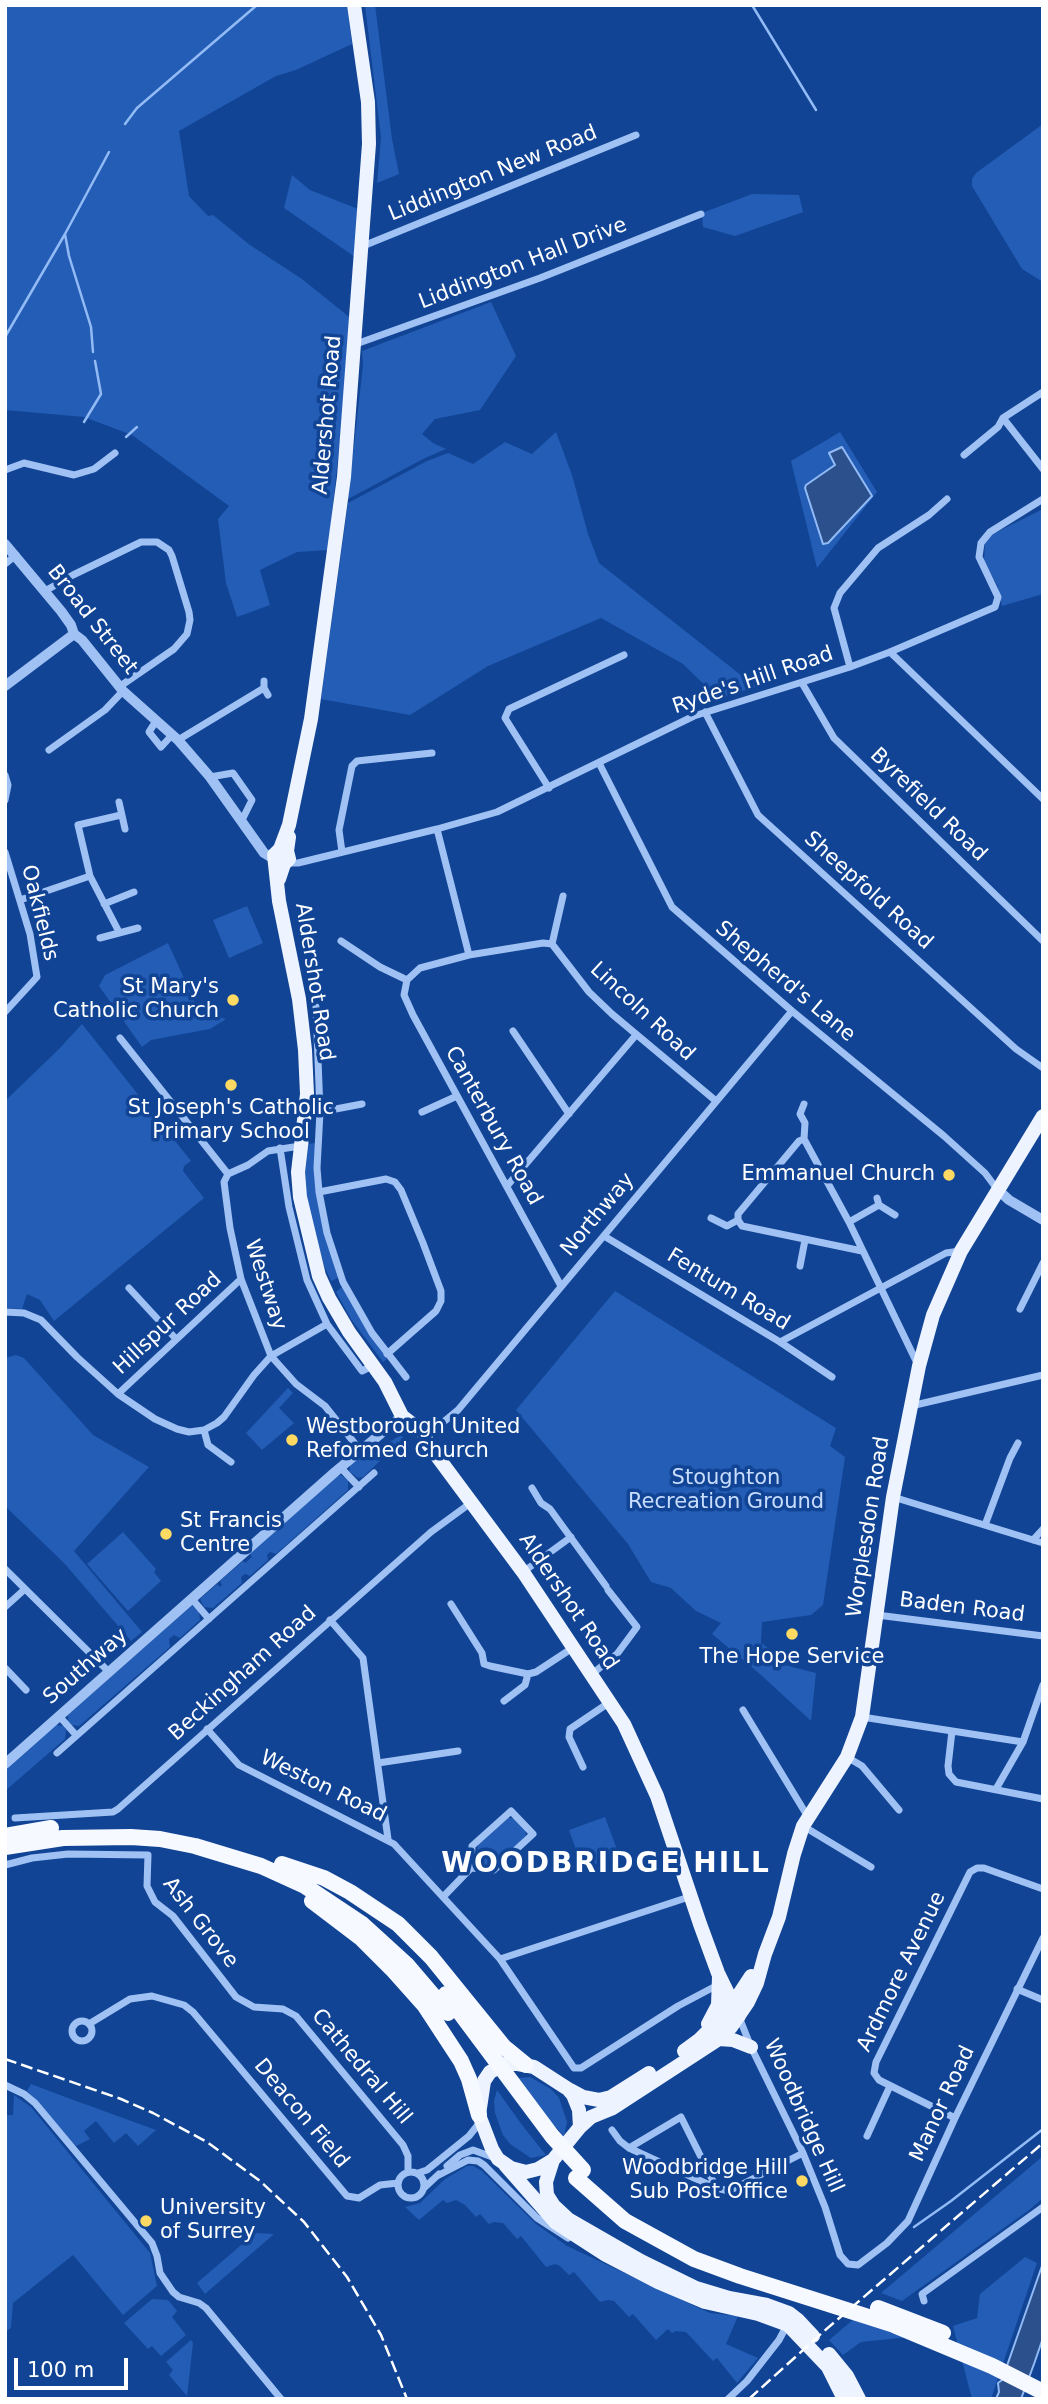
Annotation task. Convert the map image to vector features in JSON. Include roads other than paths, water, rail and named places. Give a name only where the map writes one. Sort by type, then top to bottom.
[{"type":"highway","points":[[5,1836],[53,1828],[94,1826],[160,1829],[220,1841],[324,1878],[398,1924],[431,1957],[504,2047],[526,2065]]},
{"type":"highway","points":[[5,1847],[53,1839],[100,1836],[160,1839],[238,1858],[278,1873],[339,1907],[395,1954],[448,2014],[535,2131],[631,2225],[694,2259],[994,2361]]},
{"type":"highway","points":[[195,1846],[290,1888],[338,1920],[375,1952],[409,1987],[446,2036],[470,2079],[480,2118]]},
{"type":"highway","points":[[282,1864],[330,1889],[375,1921],[410,1954],[446,1994],[579,2174],[655,2228],[709,2253],[920,2323],[1041,2387]]},
{"type":"main road","name":"Aldershot Road","points":[[354,5],[369,124],[356,344],[341,504],[311,719],[289,825],[279,856],[278,887],[299,999],[305,1050],[307,1094],[298,1172],[300,1197],[309,1240],[325,1289],[349,1332],[373,1365],[402,1416],[423,1432],[428,1444],[473,1501],[523,1572],[632,1738],[651,1782],[719,1972],[736,2010]]},
{"type":"main road","name":"Worplesdon Road","points":[[568,2089],[596,2101],[607,2098],[687,2049],[736,2010],[757,1983],[779,1917],[805,1821],[847,1757],[862,1717],[893,1497],[910,1406],[933,1315],[953,1252],[998,1189],[1043,1116]]},
{"type":"main road","name":"Worplesdon Road","points":[[580,2127],[596,2114],[613,2108],[719,2039],[765,1954]]},
{"type":"main road","points":[[719,1972],[736,1983],[751,1977]]},
{"type":"main road","points":[[687,2049],[716,2011],[719,1972]]},
{"type":"main road","points":[[719,2039],[733,2040],[751,2047]]},
{"type":"main road","points":[[501,2161],[526,2172],[538,2169],[553,2160],[580,2127],[578,2104],[568,2089],[534,2067],[505,2064],[490,2073],[482,2088],[480,2118],[487,2138],[501,2161],[555,2222],[606,2255],[658,2282],[705,2302],[771,2317],[788,2325],[813,2342],[847,2376],[859,2399]]},
{"type":"main road","points":[[584,2228],[556,2199],[553,2185],[555,2173],[589,2128],[613,2108]]},
{"type":"main road","points":[[553,2160],[546,2182],[549,2199],[564,2216],[641,2261],[696,2288],[784,2311],[798,2320],[828,2367],[844,2399]]},
{"type":"street","name":"Liddington New Road","points":[[363,246],[636,135]]},
{"type":"street","name":"Liddington Hall Drive","points":[[356,344],[540,278],[701,214]]},
{"type":"street","points":[[964,455],[998,427],[1003,418],[1043,391]]},
{"type":"street","points":[[1003,418],[1043,469]]},
{"type":"street","points":[[5,470],[24,463],[74,475],[94,469],[115,453]]},
{"type":"street","points":[[850,667],[834,608],[840,593],[878,548],[929,515],[947,499]]},
{"type":"street","name":"Ryde's Hill Road","points":[[279,856],[306,860],[437,829],[510,807],[705,712],[850,667],[995,607],[998,597],[979,557],[981,543],[990,532],[1043,499]]},
{"type":"street","points":[[45,591],[142,542],[158,542],[173,555],[190,620],[187,634],[174,649],[121,689],[105,710],[49,750]]},
{"type":"street","name":"Broad Street","points":[[5,544],[45,591],[71,625],[74,634],[82,640],[121,689],[175,738],[210,777],[242,820],[279,856]]},
{"type":"street","points":[[5,564],[16,555]]},
{"type":"street","points":[[5,686],[74,634]]},
{"type":"street","points":[[890,652],[1043,799]]},
{"type":"street","points":[[549,788],[505,718],[509,709],[624,655]]},
{"type":"street","name":"Byrefield Road","points":[[802,683],[834,738],[1043,941]]},
{"type":"street","points":[[175,738],[265,688]]},
{"type":"street","name":"Sheepfold Road","points":[[705,712],[758,815],[1016,1049],[1043,1068]]},
{"type":"street","points":[[342,852],[339,830],[352,766],[357,761],[432,753]]},
{"type":"street","name":"Shepherd's Lane","points":[[598,763],[672,907],[792,1011],[946,1138],[985,1173],[998,1189]]},
{"type":"street","points":[[210,777],[233,772],[252,800],[242,820]]},
{"type":"street","points":[[5,775],[8,785],[5,800]]},
{"type":"street","points":[[119,802],[125,829]]},
{"type":"street","points":[[119,932],[90,876],[78,825],[121,815]]},
{"type":"street","points":[[437,829],[469,955]]},
{"type":"street","name":"Oakfields","points":[[5,852],[30,934],[37,977],[5,1012]]},
{"type":"street","points":[[20,900],[90,876]]},
{"type":"street","points":[[104,904],[134,892]]},
{"type":"street","points":[[341,942],[380,967],[407,980],[420,968],[469,955],[543,943],[552,944],[564,896]]},
{"type":"street","points":[[100,938],[138,928]]},
{"type":"street","name":"Lincoln Road","points":[[552,944],[589,992],[716,1101]]},
{"type":"street","name":"Canterbury Road","points":[[407,980],[404,1000],[561,1286]]},
{"type":"street","name":"Aldershot Road","points":[[316,1007],[320,1112],[317,1168],[319,1192],[334,1258],[343,1282],[372,1334],[406,1377]]},
{"type":"street","name":"Northway","points":[[423,1432],[440,1424],[458,1410],[792,1011]]},
{"type":"street","points":[[513,1031],[569,1114]]},
{"type":"street","points":[[507,1186],[636,1035]]},
{"type":"street","points":[[120,1038],[228,1174],[248,1165],[268,1151],[300,1146]]},
{"type":"street","points":[[422,1112],[457,1097]]},
{"type":"street","points":[[320,1112],[362,1104]]},
{"type":"street","points":[[803,1104],[800,1114],[805,1123],[804,1139],[849,1222],[919,1366]]},
{"type":"street","points":[[804,1139],[799,1140],[738,1214],[738,1220],[742,1226],[862,1251]]},
{"type":"street","points":[[280,1148],[298,1248],[307,1280],[327,1324],[362,1371],[373,1365]]},
{"type":"street","name":"Westway","points":[[228,1174],[224,1182],[227,1210],[242,1279],[271,1356],[296,1384],[325,1406],[360,1450]]},
{"type":"street","points":[[319,1192],[386,1179],[395,1182],[424,1243],[441,1291],[441,1301],[436,1311],[387,1354]]},
{"type":"street","points":[[998,1189],[1009,1200],[1043,1220]]},
{"type":"street","points":[[849,1222],[878,1201],[895,1215]]},
{"type":"street","points":[[711,1218],[727,1226],[738,1220]]},
{"type":"street","name":"Fentum Road","points":[[604,1236],[780,1342],[832,1377]]},
{"type":"street","points":[[800,1266],[804,1240]]},
{"type":"street","points":[[780,1342],[953,1252]]},
{"type":"street","points":[[1020,1309],[1043,1263]]},
{"type":"street","name":"Hillspur Road","points":[[118,1394],[242,1279]]},
{"type":"street","points":[[325,1289],[343,1282]]},
{"type":"street","points":[[129,1288],[176,1339]]},
{"type":"street","points":[[5,1312],[24,1313],[41,1320],[118,1394],[170,1427],[189,1432],[204,1430],[224,1417],[271,1356],[327,1324]]},
{"type":"street","points":[[910,1406],[1043,1375]]},
{"type":"street","name":"Southway","points":[[5,1764],[340,1467],[402,1416]]},
{"type":"street","points":[[204,1430],[210,1447],[231,1462]]},
{"type":"street","points":[[985,1525],[1018,1443]]},
{"type":"street","points":[[340,1467],[359,1487]]},
{"type":"street","points":[[57,1752],[374,1473]]},
{"type":"street","points":[[532,1488],[641,1629],[617,1654],[592,1674]]},
{"type":"street","points":[[893,1497],[1043,1543]]},
{"type":"street","name":"Beckingham Road","points":[[15,1818],[113,1812],[122,1806],[438,1526],[473,1501]]},
{"type":"street","points":[[1033,1540],[1043,1529]]},
{"type":"street","points":[[523,1572],[571,1537]]},
{"type":"street","points":[[5,1569],[109,1672]]},
{"type":"street","points":[[5,1607],[25,1589]]},
{"type":"street","points":[[192,1599],[209,1619]]},
{"type":"street","points":[[451,1604],[482,1653],[484,1664],[528,1674],[536,1672],[574,1647]]},
{"type":"street","name":"Baden Road","points":[[876,1615],[1043,1636]]},
{"type":"street","points":[[330,1620],[363,1658],[388,1839]]},
{"type":"street","points":[[5,1668],[26,1690]]},
{"type":"street","points":[[504,1701],[526,1685],[528,1674]]},
{"type":"street","points":[[996,1789],[1023,1742],[1043,1685]]},
{"type":"street","points":[[583,1767],[569,1737],[570,1729],[610,1702]]},
{"type":"street","points":[[743,1710],[805,1821],[872,1867]]},
{"type":"street","points":[[59,1716],[76,1735]]},
{"type":"street","points":[[862,1717],[1023,1742]]},
{"type":"street","name":"Weston Road","points":[[207,1729],[239,1765],[388,1839],[500,1959],[574,2068],[581,2068],[677,2006],[703,1993]]},
{"type":"street","points":[[952,1731],[948,1766],[949,1774],[956,1782],[1043,1799]]},
{"type":"street","points":[[378,1763],[458,1751]]},
{"type":"street","points":[[847,1757],[862,1766],[899,1810]]},
{"type":"street","points":[[443,1897],[471,1868],[472,1846],[511,1811],[533,1835],[494,1870],[471,1868]]},
{"type":"street","name":"Ash Grove","points":[[5,1865],[32,1858],[68,1854],[148,1855],[147,1886],[151,1896],[173,1916],[229,1988]]},
{"type":"street","name":"Ardmore Avenue","points":[[890,2086],[879,2080],[874,2073],[876,2062],[970,1872],[976,1868],[984,1868],[1043,1889]]},
{"type":"street","points":[[500,1959],[692,1896]]},
{"type":"street","name":"Manor Road","points":[[853,2266],[861,2265],[871,2257],[908,2221],[1043,1938]]},
{"type":"street","name":"Cathedral Hill","points":[[229,1988],[246,2003],[262,2008],[283,2009],[296,2016],[403,2145],[408,2156],[408,2172]]},
{"type":"street","points":[[708,2002],[703,1993],[712,1988]]},
{"type":"street","points":[[1017,1989],[1043,2000]]},
{"type":"street","name":"Deacon Field","points":[[89,2024],[130,1999],[152,1996],[176,2001],[193,2012],[347,2196],[359,2197],[380,2185],[398,2183]]},
{"type":"street","name":"Woodbridge Hill","points":[[736,2010],[751,2047],[803,2153],[825,2207],[840,2255],[845,2262],[853,2266]]},
{"type":"street","points":[[5,2085],[20,2091],[33,2101],[149,2240],[155,2250],[163,2279],[173,2292],[178,2297],[204,2306],[281,2399]]},
{"type":"street","points":[[867,2136],[890,2086],[955,2118]]},
{"type":"street","points":[[629,2148],[681,2117],[716,2188]]},
{"type":"street","points":[[480,2118],[469,2136],[427,2170],[408,2172],[401,2176],[398,2183],[403,2195],[411,2198],[419,2195],[453,2160],[466,2152],[477,2151],[501,2161]]},
{"type":"street","points":[[612,2130],[629,2148],[716,2188],[729,2191],[803,2153]]},
{"type":"street","points":[[437,2176],[468,2160],[478,2161],[537,2218],[556,2232],[606,2255]]},
{"type":"street","points":[[418,2173],[424,2182],[424,2188]]},
{"type":"street","points":[[924,2301],[922,2294],[1043,2207]]},
{"type":"street","points":[[728,2399],[747,2381],[788,2325]]},
{"type":"waterway","points":[[125,124],[137,108],[257,5]]},
{"type":"waterway","points":[[752,5],[816,110]]},
{"type":"waterway","points":[[5,337],[109,152]]},
{"type":"waterway","points":[[65,234],[91,327],[93,352]]},
{"type":"waterway","points":[[84,422],[101,394],[95,361]]},
{"type":"waterway","points":[[126,437],[137,427]]},
{"type":"waterway","points":[[914,2227],[1043,2129]]},
{"type":"railway","points":[[5,2059],[121,2099],[153,2113],[207,2142],[260,2181],[304,2222],[347,2277],[381,2335],[407,2399]]},
{"type":"railway","points":[[749,2399],[1043,2143]]},
{"type":"place","name":"St Mary's Catholic Church","points":[[233,1000]]},
{"type":"place","name":"St Joseph's Catholic Primary School","points":[[231,1085]]},
{"type":"place","name":"Emmanuel Church","points":[[949,1175]]},
{"type":"place","name":"Westborough United Reformed Church","points":[[292,1440]]},
{"type":"place","name":"St Francis Centre","points":[[166,1534]]},
{"type":"place","name":"The Hope Service","points":[[792,1634]]},
{"type":"place","name":"Woodbridge Hill Sub Post Office","points":[[802,2181]]},
{"type":"place","name":"University of Surrey","points":[[146,2221]]},
{"type":"district","name":"WOODBRIDGE HILL","points":[[606,1865]]},
{"type":"park label","name":"Stoughton Recreation Ground","points":[[726,1491]]}]
